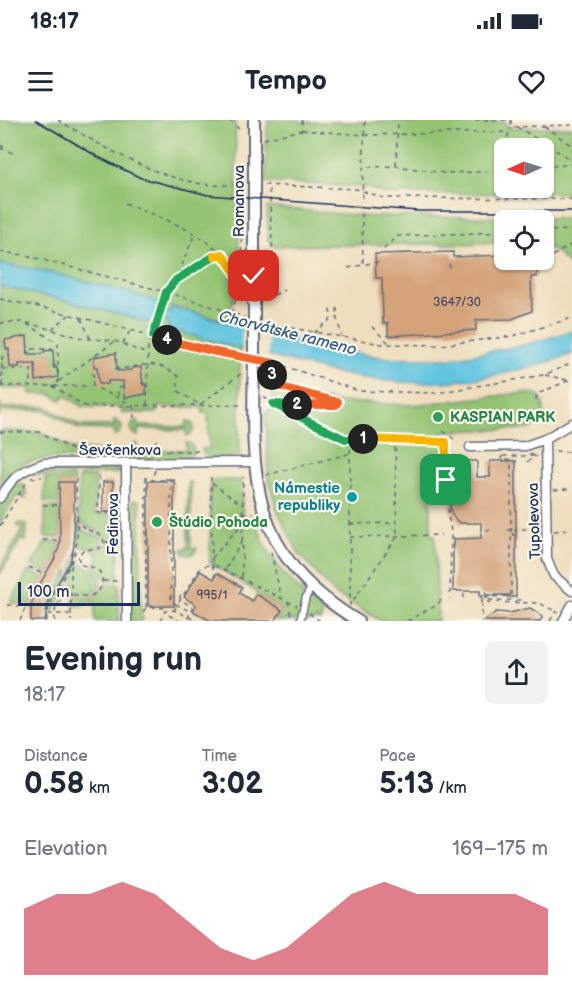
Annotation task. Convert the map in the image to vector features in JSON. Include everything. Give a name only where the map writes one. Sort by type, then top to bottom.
[{"type":"street","name":"Romanova","points":[[254,120],[256,361],[254,462],[259,495],[271,531],[289,563],[311,588],[358,621]]},
{"type":"street","points":[[470,447],[525,446],[545,439],[572,423]]},
{"type":"street","name":"Tupolevova","points":[[545,439],[547,559],[554,576],[572,591]]},
{"type":"street","name":"Ševčenkova","points":[[0,498],[13,478],[27,468],[44,463],[254,462]]},
{"type":"street","name":"Fedinova","points":[[126,463],[127,621]]},
{"type":"street","points":[[300,621],[306,597],[311,588]]},
{"type":"street","points":[[564,619],[572,605]]},
{"type":"path","points":[[58,120],[122,156],[170,176],[210,185],[242,184],[241,291],[254,297]]},
{"type":"path","points":[[229,120],[239,129]]},
{"type":"path","points":[[302,120],[302,130]]},
{"type":"path","points":[[362,198],[365,120]]},
{"type":"path","points":[[396,166],[398,120]]},
{"type":"path","points":[[448,120],[511,120],[507,138]]},
{"type":"path","points":[[511,127],[572,125]]},
{"type":"path","points":[[544,126],[572,146]]},
{"type":"path","points":[[516,127],[572,160]]},
{"type":"path","points":[[264,139],[302,130],[364,135],[509,132]]},
{"type":"path","points":[[0,146],[13,153]]},
{"type":"path","points":[[554,166],[572,164]]},
{"type":"path","points":[[368,167],[396,166],[444,173],[494,172]]},
{"type":"path","points":[[264,184],[363,190],[384,198],[572,199]]},
{"type":"path","points":[[264,285],[265,276],[272,268],[273,260],[269,185]]},
{"type":"path","points":[[125,203],[195,232],[222,254],[236,274],[242,276]]},
{"type":"path","points":[[265,204],[270,205]]},
{"type":"path","points":[[362,213],[363,266]]},
{"type":"path","points":[[554,231],[572,230]]},
{"type":"path","points":[[176,280],[195,232]]},
{"type":"path","points":[[384,249],[398,236],[494,232]]},
{"type":"path","points":[[554,255],[572,244]]},
{"type":"path","points":[[147,405],[148,345],[153,336],[166,292],[176,280],[207,258],[214,248]]},
{"type":"path","points":[[0,252],[24,255],[166,292],[231,314],[254,317]]},
{"type":"path","points":[[207,258],[222,254]]},
{"type":"path","points":[[348,268],[381,261]]},
{"type":"path","points":[[449,264],[450,268]]},
{"type":"path","points":[[231,314],[237,295],[254,297],[284,290]]},
{"type":"path","points":[[0,299],[256,361],[275,363],[359,391],[435,393],[544,375],[572,363]]},
{"type":"path","points":[[314,333],[331,319],[330,308]]},
{"type":"path","points":[[337,308],[337,319],[342,338]]},
{"type":"path","points":[[52,330],[70,315]]},
{"type":"path","points":[[81,318],[90,338]]},
{"type":"path","points":[[266,323],[342,338],[391,344],[440,345],[513,336],[572,318]]},
{"type":"path","points":[[24,322],[58,343],[58,386]]},
{"type":"path","points":[[0,323],[24,322],[90,338],[115,341],[148,354]]},
{"type":"path","points":[[372,327],[391,344]]},
{"type":"path","points":[[123,344],[130,331]]},
{"type":"path","points":[[58,381],[115,341]]},
{"type":"path","points":[[26,353],[30,352],[30,349],[58,349]]},
{"type":"path","points":[[9,356],[2,357],[1,386],[93,386],[132,405]]},
{"type":"path","points":[[270,384],[275,363]]},
{"type":"path","points":[[52,366],[58,366]]},
{"type":"path","points":[[115,369],[127,369],[132,366],[161,366],[178,376],[178,391],[199,405]]},
{"type":"path","points":[[2,369],[35,369]]},
{"type":"path","points":[[31,369],[32,386]]},
{"type":"path","points":[[199,405],[243,372]]},
{"type":"path","points":[[93,386],[93,374],[98,374]]},
{"type":"path","points":[[544,375],[568,381]]},
{"type":"path","points":[[536,400],[537,394],[572,378]]},
{"type":"path","points":[[141,383],[147,383]]},
{"type":"path","points":[[264,385],[270,384],[338,402],[336,405],[273,404]]},
{"type":"path","points":[[52,386],[85,406],[242,405]]},
{"type":"path","points":[[118,398],[118,388],[123,387]]},
{"type":"path","points":[[264,397],[273,404],[345,439],[446,442],[446,480],[450,485],[448,515],[451,531],[450,599]]},
{"type":"path","points":[[132,405],[134,418]]},
{"type":"path","points":[[443,431],[458,442]]},
{"type":"path","points":[[0,432],[40,432],[74,450],[198,451]]},
{"type":"path","points":[[350,439],[350,605],[397,537],[395,440]]},
{"type":"path","points":[[156,440],[156,450]]},
{"type":"path","points":[[545,451],[572,452]]},
{"type":"path","points":[[266,476],[267,473],[350,453]]},
{"type":"path","points":[[482,621],[480,597],[511,596],[509,530],[511,460],[501,459],[501,456],[536,456],[527,462]]},
{"type":"path","points":[[156,468],[152,480],[171,480],[171,602],[191,612]]},
{"type":"path","points":[[0,526],[29,478],[42,477]]},
{"type":"path","points":[[47,621],[50,601],[71,564],[76,547],[76,477]]},
{"type":"path","points":[[99,477],[98,513],[120,513]]},
{"type":"path","points":[[143,612],[146,610],[144,544],[146,477]]},
{"type":"path","points":[[211,477],[212,564],[215,576]]},
{"type":"path","points":[[242,578],[243,477]]},
{"type":"path","points":[[211,482],[243,506]]},
{"type":"path","points":[[552,490],[568,489]]},
{"type":"path","points":[[43,505],[59,505]]},
{"type":"path","points":[[243,513],[254,513]]},
{"type":"path","points":[[76,519],[85,529],[101,535],[104,542]]},
{"type":"path","points":[[350,524],[396,523]]},
{"type":"path","points":[[212,558],[242,524]]},
{"type":"path","points":[[509,530],[513,530],[513,535],[516,535],[515,529],[527,530]]},
{"type":"path","points":[[552,531],[568,530]]},
{"type":"path","points":[[350,537],[441,535]]},
{"type":"path","points":[[43,540],[60,540]]},
{"type":"path","points":[[226,569],[242,540]]},
{"type":"path","points":[[104,542],[120,542]]},
{"type":"path","points":[[55,621],[57,603],[64,597],[86,596],[98,591],[102,576],[96,569],[80,564],[78,556],[83,550],[100,548],[104,542]]},
{"type":"path","points":[[271,552],[281,598]]},
{"type":"path","points":[[71,564],[71,621]]},
{"type":"path","points":[[174,610],[201,567],[212,564],[288,601],[320,621]]},
{"type":"path","points":[[29,567],[45,575]]},
{"type":"path","points":[[102,581],[120,581]]},
{"type":"path","points":[[464,591],[464,598]]},
{"type":"path","points":[[486,591],[486,600],[520,600],[520,603]]},
{"type":"path","points":[[180,599],[193,608],[186,621]]},
{"type":"path","points":[[407,621],[437,605],[442,599]]},
{"type":"path","points":[[288,601],[292,621]]},
{"type":"path","points":[[482,602],[539,603],[556,611],[564,619]]},
{"type":"path","points":[[7,605],[31,607]]},
{"type":"path","points":[[20,621],[26,606]]},
{"type":"path","points":[[146,607],[164,608],[165,611],[174,610],[198,621]]},
{"type":"path","points":[[160,621],[165,611]]},
{"type":"path","points":[[550,621],[556,611]]},
{"type":"path","points":[[47,614],[71,614]]},
{"type":"path","points":[[169,615],[179,621]]},
{"type":"path","points":[[312,621],[314,617]]},
{"type":"green space","points":[[0,120],[235,120],[240,282],[229,311],[230,322],[173,307],[170,313],[157,309],[158,302],[119,290],[60,275],[0,264]]},
{"type":"green space","points":[[268,120],[506,122],[507,128],[572,127],[572,193],[554,193],[554,138],[494,138],[494,193],[385,194],[366,187],[266,182]]},
{"type":"green space","points":[[267,207],[364,216],[494,217],[494,243],[275,246],[268,240]]},
{"type":"green space","points":[[554,218],[572,218],[572,268],[554,251]]},
{"type":"green space","points":[[0,286],[152,323],[155,317],[169,321],[167,329],[240,348],[240,454],[222,459],[204,454],[202,449],[209,449],[208,414],[203,413],[202,407],[157,407],[157,413],[122,413],[122,407],[84,407],[65,395],[61,400],[50,394],[31,394],[30,388],[0,388]]},
{"type":"green space","name":"Námestie republiky","points":[[273,389],[338,402],[413,405],[523,393],[537,394],[540,397],[544,407],[542,422],[530,429],[443,431],[443,477],[431,484],[431,535],[435,535],[438,621],[381,621],[335,594],[299,554],[277,510],[268,477],[266,412],[272,410]]},
{"type":"green space","points":[[0,402],[1,408],[46,407],[80,426],[114,426],[114,420],[120,423],[122,428],[115,436],[114,430],[79,429],[45,410],[1,411],[0,417]]},
{"type":"green space","points":[[138,420],[138,426],[186,427],[187,421],[192,423],[194,429],[187,436],[186,430],[138,429],[138,436],[131,428],[133,422]]},
{"type":"green space","points":[[0,431],[40,432],[74,450],[122,451],[114,459],[59,458],[31,462],[10,474],[2,486],[0,485]]},
{"type":"green space","points":[[137,443],[138,451],[186,450],[186,443],[191,444],[194,451],[188,459],[137,459],[131,451],[133,445]]},
{"type":"green space","points":[[50,467],[111,467],[120,473],[37,475],[41,470]]},
{"type":"green space","points":[[73,477],[74,482],[59,482],[59,503],[44,502],[45,478]]},
{"type":"green space","points":[[79,477],[95,477],[95,514],[119,514],[118,540],[107,540],[100,533],[81,523],[78,518]]},
{"type":"green space","points":[[242,480],[242,514],[245,517],[253,517],[267,549],[283,573],[308,599],[320,607],[323,614],[320,621],[315,619],[313,621],[275,621],[282,610],[210,563],[210,482]]},
{"type":"green space","points":[[188,482],[191,482],[191,548],[197,548],[195,553],[190,555],[184,554],[182,549],[188,548]]},
{"type":"green space","points":[[15,483],[23,484],[27,494],[25,499],[17,495],[0,523],[0,507]]},
{"type":"green space","points":[[132,501],[140,502],[143,621],[131,621],[131,505]]},
{"type":"green space","points":[[45,507],[59,507],[60,538],[45,537]]},
{"type":"green space","points":[[20,523],[27,525],[26,541],[21,539],[0,574],[0,568],[23,529],[17,526]]},
{"type":"green space","points":[[78,524],[84,531],[101,537],[100,546],[92,548],[79,546]]},
{"type":"green space","points":[[46,542],[60,542],[55,558],[46,574],[32,565]]},
{"type":"green space","points":[[107,543],[119,545],[118,580],[106,579],[93,565],[99,558],[93,551],[98,551]]},
{"type":"green space","points":[[79,550],[77,557],[79,564],[96,570],[101,579],[100,587],[91,594],[73,592],[73,564]]},
{"type":"green space","points":[[29,570],[44,577],[34,594],[31,605],[10,603]]},
{"type":"green space","points":[[69,570],[69,592],[60,599],[50,613],[51,601]]},
{"type":"green space","points":[[106,583],[119,584],[119,621],[95,621],[95,602],[84,602],[83,606],[73,606],[74,596],[92,597],[103,589]]},
{"type":"water","name":"Chorvátske rameno","points":[[0,264],[60,275],[119,290],[159,302],[157,309],[170,313],[172,307],[329,349],[387,358],[452,358],[525,345],[572,331],[572,354],[527,368],[458,380],[411,382],[360,378],[167,329],[169,321],[155,317],[153,323],[0,286]]},
{"type":"pier","points":[[242,322],[268,329],[268,359],[242,352]]},
{"type":"building","points":[[453,252],[453,257],[494,255],[494,270],[537,270],[537,277],[531,277],[532,311],[512,319],[476,320],[476,330],[388,336],[388,323],[383,323],[382,278],[376,278],[375,254]]},
{"type":"building","points":[[27,336],[28,354],[40,354],[53,350],[54,368],[57,368],[58,377],[36,381],[35,364],[19,364],[19,367],[10,367],[9,349],[6,349],[5,340]]},
{"type":"building","points":[[116,353],[117,371],[141,367],[146,394],[124,398],[123,381],[108,381],[108,384],[99,384],[97,367],[94,367],[94,357]]},
{"type":"building","points":[[467,461],[477,461],[477,477],[490,477],[490,461],[516,461],[516,597],[480,595],[480,591],[453,591],[453,539],[481,538],[481,523],[459,523],[452,515],[450,507],[452,485],[467,484]]},
{"type":"building","points":[[166,479],[174,479],[174,606],[148,606],[148,481],[166,481]]},
{"type":"building","points":[[59,482],[74,482],[74,546],[70,562],[48,600],[45,621],[31,621],[34,594],[55,558],[60,544]]},
{"type":"building","points":[[103,482],[113,482],[113,512],[103,512]]},
{"type":"building","points":[[233,515],[241,515],[242,524],[233,524]]},
{"type":"building","points":[[200,571],[214,579],[217,573],[242,587],[239,593],[252,601],[256,594],[282,610],[275,621],[211,621],[193,611],[196,605],[184,597]]},
{"type":"building","points":[[530,608],[543,616],[540,621],[484,621],[496,612],[510,613]]},
{"type":"tram line","points":[[36,120],[98,157],[141,178],[208,195],[418,211],[572,211]]},
{"type":"place","name":"KASPIAN PARK","points":[[438,417]]},
{"type":"place","name":"Námestie republiky","points":[[352,497]]},
{"type":"place","name":"Štúdio Pohoda","points":[[157,522]]},
{"type":"route","points":[[254,276],[254,299],[241,291],[241,276],[236,274],[222,254],[207,258],[176,280],[166,292],[153,336],[216,352],[275,363],[270,384],[338,402],[336,405],[273,404],[345,439],[446,442],[446,480]]}]
